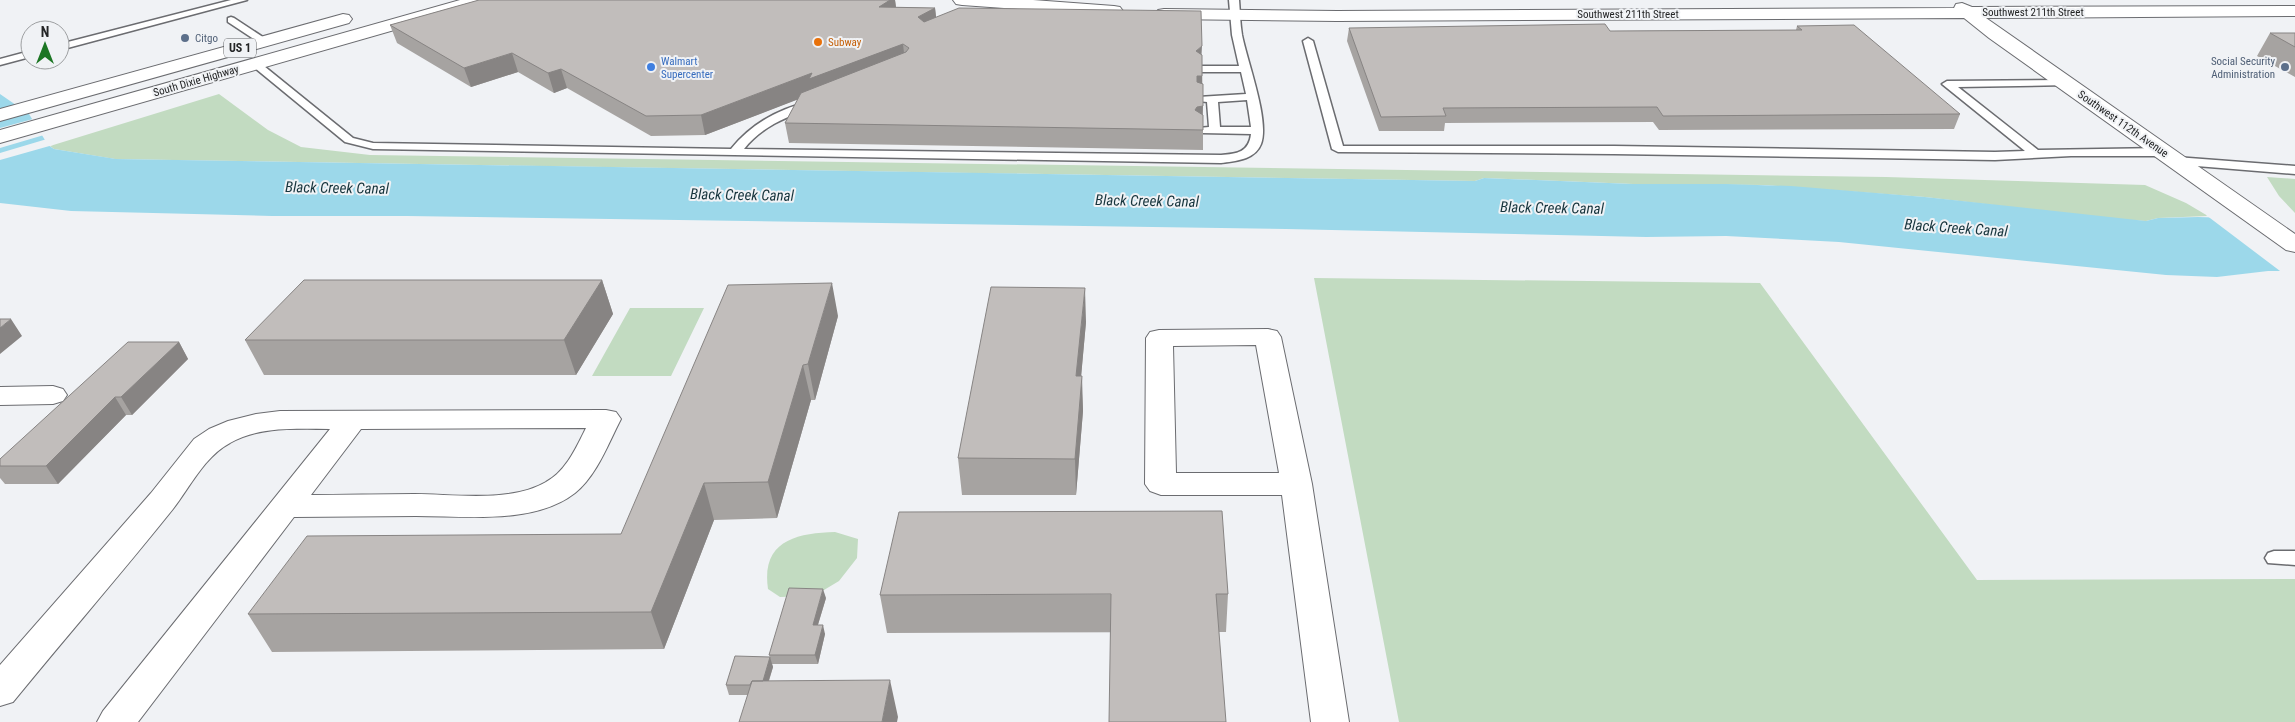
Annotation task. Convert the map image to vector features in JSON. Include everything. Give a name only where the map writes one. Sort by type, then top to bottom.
[{"type":"main road","name":"South Dixie Highway","points":[[0,137],[479,0]]},
{"type":"main road","name":"Southwest 211th Street","points":[[962,0],[1139,13],[1235,8],[1968,12],[2295,11]]},
{"type":"main road","name":"Southwest 112th Avenue","points":[[1952,0],[2065,83],[2295,245]]},
{"type":"main road","name":"South Dixie Highway","points":[[0,115],[356,16]]},
{"type":"main road","points":[[1296,484],[1161,484],[1159,338],[1268,337],[1296,484],[1330,722]]},
{"type":"main road","points":[[0,396],[53,395]]},
{"type":"main road","points":[[0,690],[162,501],[205,446],[219,436],[256,423],[280,420],[606,419],[577,472],[569,481],[552,492],[531,500],[479,505],[286,506]]},
{"type":"main road","points":[[116,722],[353,420]]},
{"type":"lane","points":[[70,44],[242,0]]},
{"type":"lane","points":[[980,13],[1005,4]]},
{"type":"lane","points":[[255,64],[349,140],[364,145],[415,148],[1206,160],[1235,158],[1247,153],[1254,147],[1257,131],[1252,97],[1244,69],[1235,8]]},
{"type":"lane","points":[[231,20],[264,41]]},
{"type":"lane","points":[[1308,41],[1338,149],[1614,150],[1995,156],[2036,154],[2169,157],[2295,170]]},
{"type":"lane","points":[[0,62],[20,57]]},
{"type":"lane","points":[[1202,69],[1244,69]]},
{"type":"lane","points":[[2036,154],[1947,84],[2065,83]]},
{"type":"lane","points":[[1215,130],[1207,99],[1252,97]]},
{"type":"lane","points":[[735,152],[761,124],[819,101]]},
{"type":"lane","points":[[1202,130],[1257,131]]},
{"type":"lane","points":[[2274,558],[2295,558]]},
{"type":"green space","points":[[219,94],[268,130],[301,147],[370,155],[1886,177],[2145,185],[2186,203],[2208,216],[2158,218],[2146,221],[2113,219],[1925,197],[1765,185],[1633,184],[1484,178],[1475,181],[115,159],[54,149],[50,146]]},
{"type":"green space","points":[[2267,177],[2295,179],[2295,213],[2279,196]]},
{"type":"green space","points":[[1314,278],[1760,283],[1977,580],[2295,579],[2295,722],[1399,722]]},
{"type":"green space","points":[[630,308],[704,308],[671,376],[592,376]]},
{"type":"green space","points":[[835,532],[858,539],[857,558],[839,581],[814,596],[780,597],[768,589],[767,573],[770,560],[776,550],[784,543],[807,535]]},
{"type":"water","name":"Black Creek Canal","points":[[0,94],[29,114],[48,145],[54,149],[116,159],[1475,181],[1484,178],[1633,184],[1791,186],[1925,197],[2146,221],[2158,218],[2198,217],[2295,220],[2295,271],[2268,271],[2217,277],[2166,275],[1839,242],[1726,236],[1646,237],[1286,229],[407,216],[272,216],[71,211],[0,203]]},
{"type":"pier","points":[[33,119],[44,135],[0,148],[0,128]]},
{"type":"pier","points":[[47,139],[53,145],[0,160],[0,153]]},
{"type":"pier","points":[[2206,215],[2295,218],[2295,274],[2284,274]]},
{"type":"building","points":[[479,0],[890,0],[879,7],[935,8],[918,17],[924,22],[959,8],[1201,11],[1202,46],[1196,51],[1202,55],[1202,76],[1197,76],[1197,82],[1203,84],[1203,106],[1197,107],[1195,110],[1203,115],[1203,130],[785,123],[801,93],[906,52],[909,48],[903,44],[809,79],[812,73],[701,115],[646,116],[561,69],[548,73],[512,53],[464,68],[390,25]]},
{"type":"building","points":[[1605,24],[1610,31],[1802,30],[1797,26],[1854,25],[1960,114],[1663,116],[1657,107],[1443,108],[1446,116],[1381,117],[1349,28]]},
{"type":"building","points":[[2270,33],[2295,33],[2295,47]]},
{"type":"building","points":[[304,280],[602,280],[564,340],[245,340]]},
{"type":"building","points":[[832,283],[808,364],[803,365],[768,482],[704,483],[651,612],[248,614],[307,536],[621,534],[728,285]]},
{"type":"building","points":[[991,287],[1085,288],[1076,376],[1082,376],[1075,459],[958,458]]},
{"type":"building","points":[[0,319],[11,319],[0,328]]},
{"type":"building","points":[[128,342],[179,342],[121,397],[115,397],[46,466],[0,466],[0,459]]},
{"type":"building","points":[[1222,511],[1228,594],[1216,594],[1226,722],[1109,722],[1111,594],[880,595],[899,512]]},
{"type":"building","points":[[789,588],[823,589],[813,625],[823,625],[815,655],[769,655]]},
{"type":"building","points":[[735,656],[770,657],[763,681],[752,681],[750,685],[726,685]]},
{"type":"building","points":[[890,680],[882,722],[739,722],[752,681]]},
{"type":"place","name":"Citgo","points":[[185,38]]},
{"type":"place","name":"Subway","points":[[818,42]]},
{"type":"place","name":"Walmart Supercenter","points":[[651,67]]},
{"type":"place","name":"Social Security Administration","points":[[2285,67]]}]
